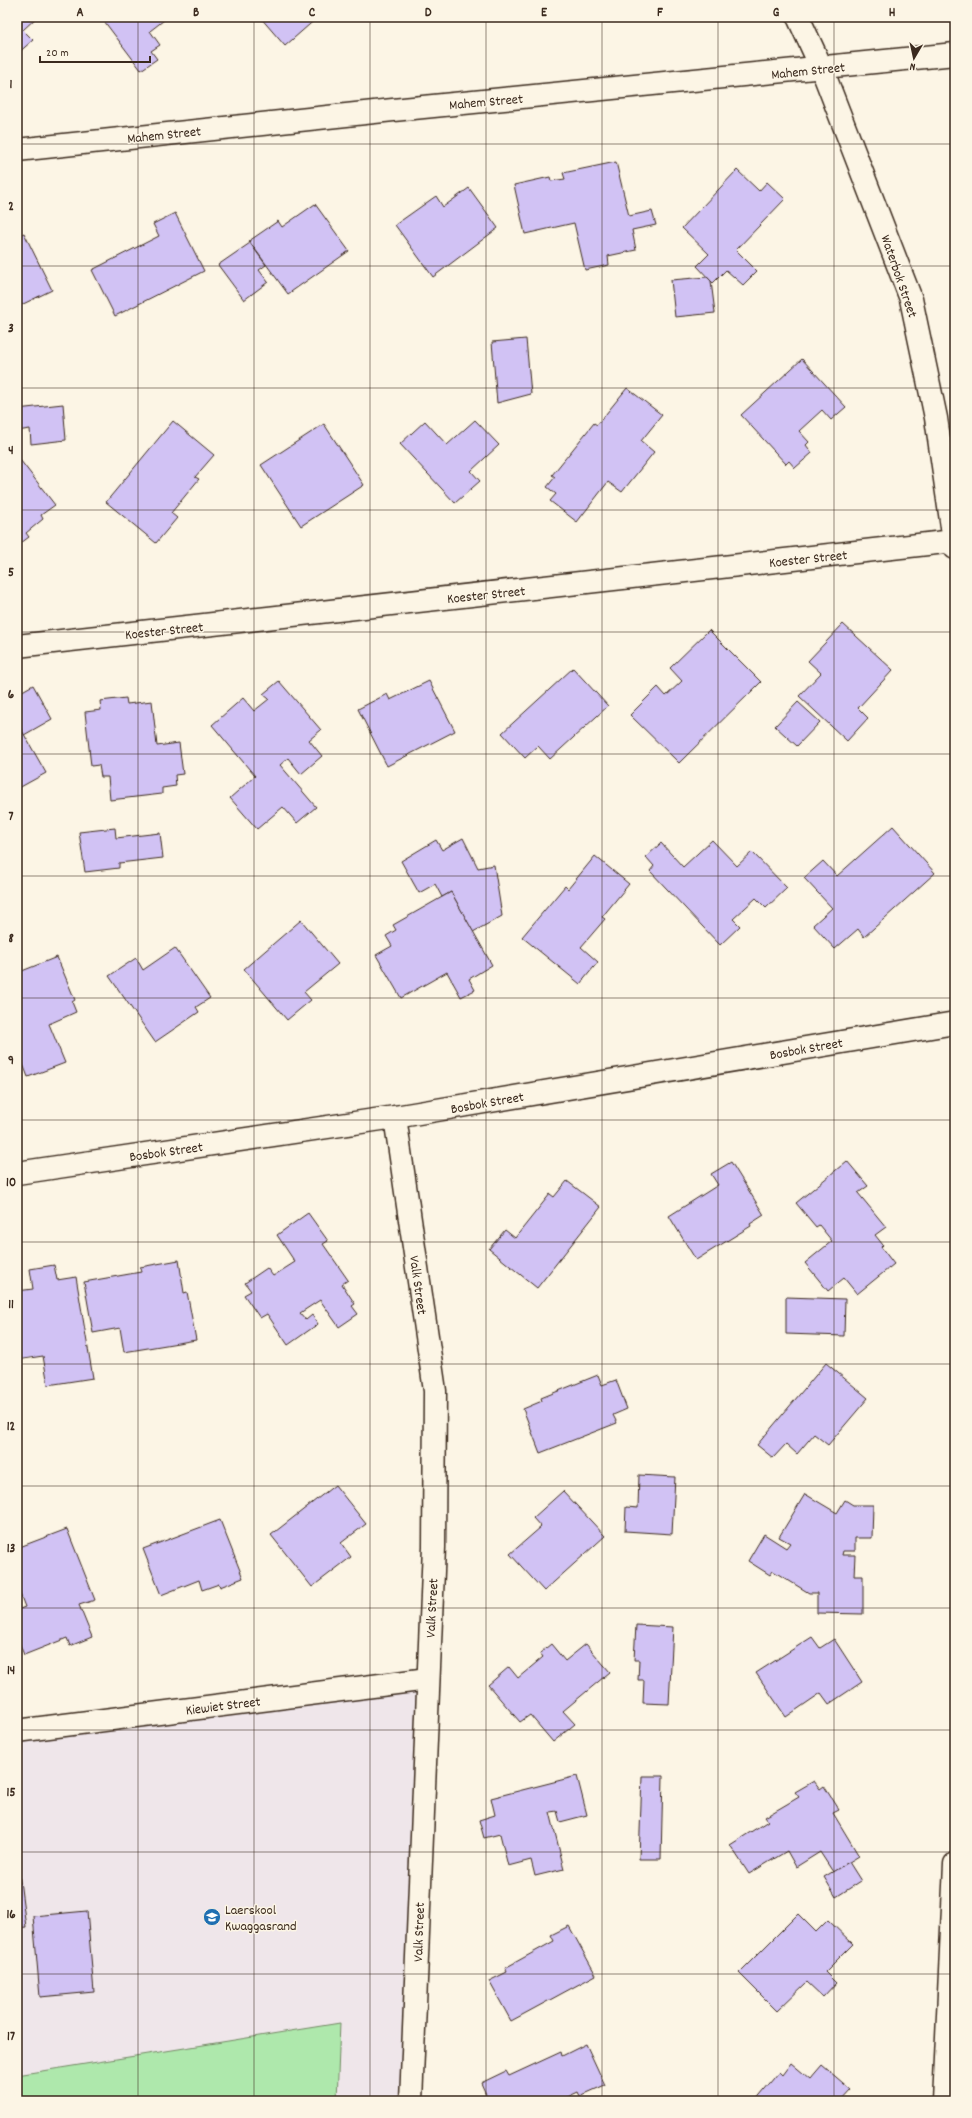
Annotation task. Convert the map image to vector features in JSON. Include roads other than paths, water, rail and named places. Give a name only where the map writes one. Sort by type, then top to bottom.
[{"type":"street","name":"Waterbok Street","points":[[798,17],[822,69],[911,298],[936,418],[954,545]]},
{"type":"street","name":"Mahem Street","points":[[17,150],[393,110],[822,69],[955,54]]},
{"type":"street","name":"Koester Street","points":[[17,646],[954,545]]},
{"type":"street","name":"Bosbok Street","points":[[17,1173],[396,1117],[955,1022]]},
{"type":"street","name":"Valk Street","points":[[396,1117],[435,1391],[434,1547],[411,2101]]},
{"type":"street","name":"Kiewiet Street","points":[[17,1731],[428,1679]]},
{"type":"street","points":[[944,2101],[955,1864]]},
{"type":"place","name":"Laerskool Kwaggasrand","points":[[212,1917]]}]
